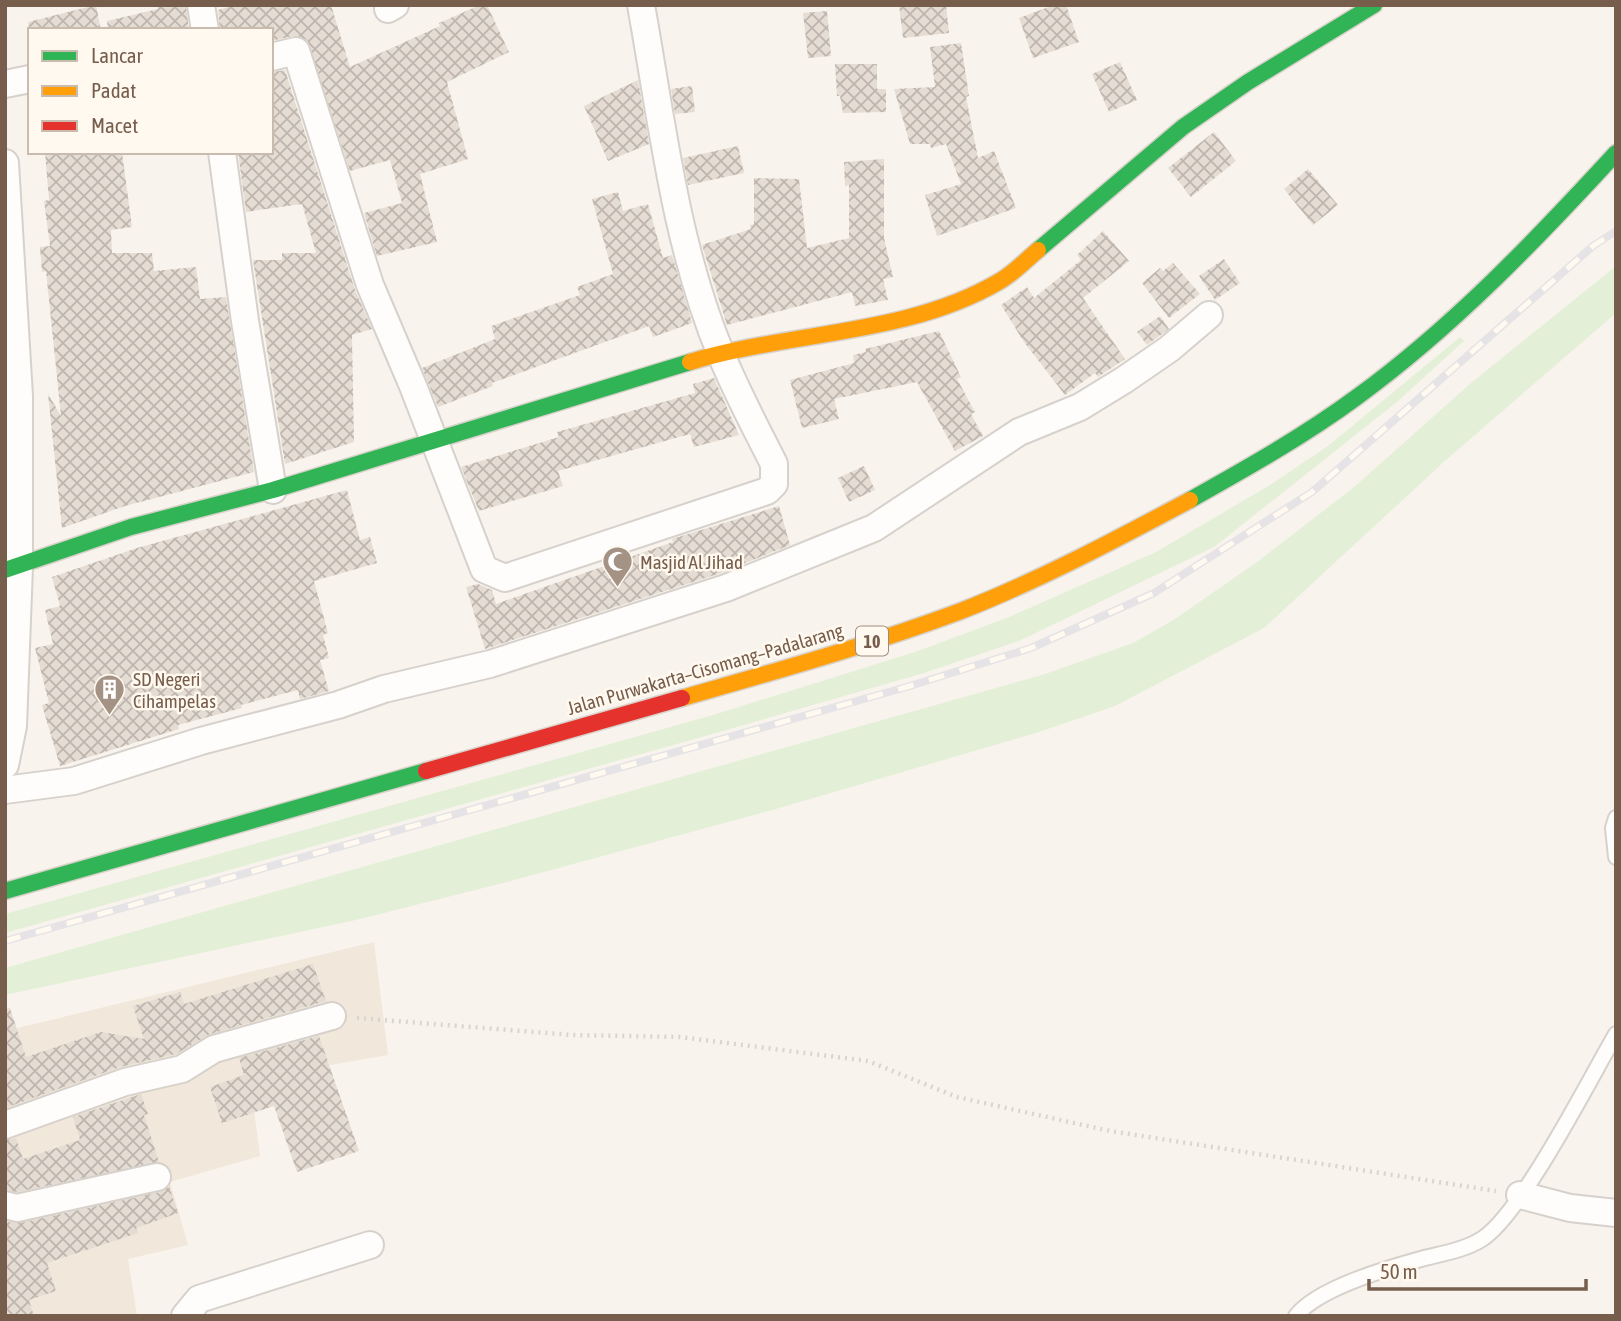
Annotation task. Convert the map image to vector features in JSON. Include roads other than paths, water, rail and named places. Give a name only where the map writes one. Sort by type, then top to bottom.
[{"type":"main road","points":[[12,569],[131,527],[273,490],[720,353],[895,321],[980,293],[1002,280],[1183,127],[1248,82],[1374,5]]},
{"type":"main road","name":"Jalan Purwakarta–Cisomang–Padalarang","points":[[5,891],[801,664],[906,630],[1017,587],[1216,486],[1304,434],[1381,379],[1453,319],[1558,218],[1616,153]]},
{"type":"street","points":[[201,5],[205,28]]},
{"type":"street","points":[[273,57],[296,51],[369,285],[484,569],[496,576],[514,576],[767,491],[774,484],[774,464],[720,353],[681,222],[641,5]]},
{"type":"street","points":[[5,84],[28,79]]},
{"type":"street","points":[[222,154],[245,321],[273,490]]},
{"type":"street","points":[[5,163],[19,396],[12,569],[13,726],[5,765]]},
{"type":"street","points":[[5,790],[74,781],[201,741],[338,705],[384,688],[490,664],[750,579],[874,528],[1008,439],[1080,407],[1124,380],[1170,349],[1209,315]]},
{"type":"street","points":[[5,1125],[125,1082],[182,1069],[214,1049],[332,1016]]},
{"type":"street","points":[[5,1205],[17,1208],[157,1177]]},
{"type":"street","points":[[1520,1195],[1570,1208],[1616,1213]]},
{"type":"street","points":[[185,1316],[199,1299],[369,1245]]},
{"type":"lane","points":[[1616,818],[1613,828],[1616,857]]},
{"type":"lane","points":[[1296,1316],[1327,1294],[1390,1267],[1482,1239],[1520,1195],[1616,1034]]},
{"type":"railway","points":[[5,941],[910,686],[1031,648],[1154,593],[1312,492],[1593,246],[1616,231]]},
{"type":"place","name":"Masjid Al Jihad","points":[[617,589]]},
{"type":"place","name":"SD Negeri Cihampelas","points":[[110,717]]}]
